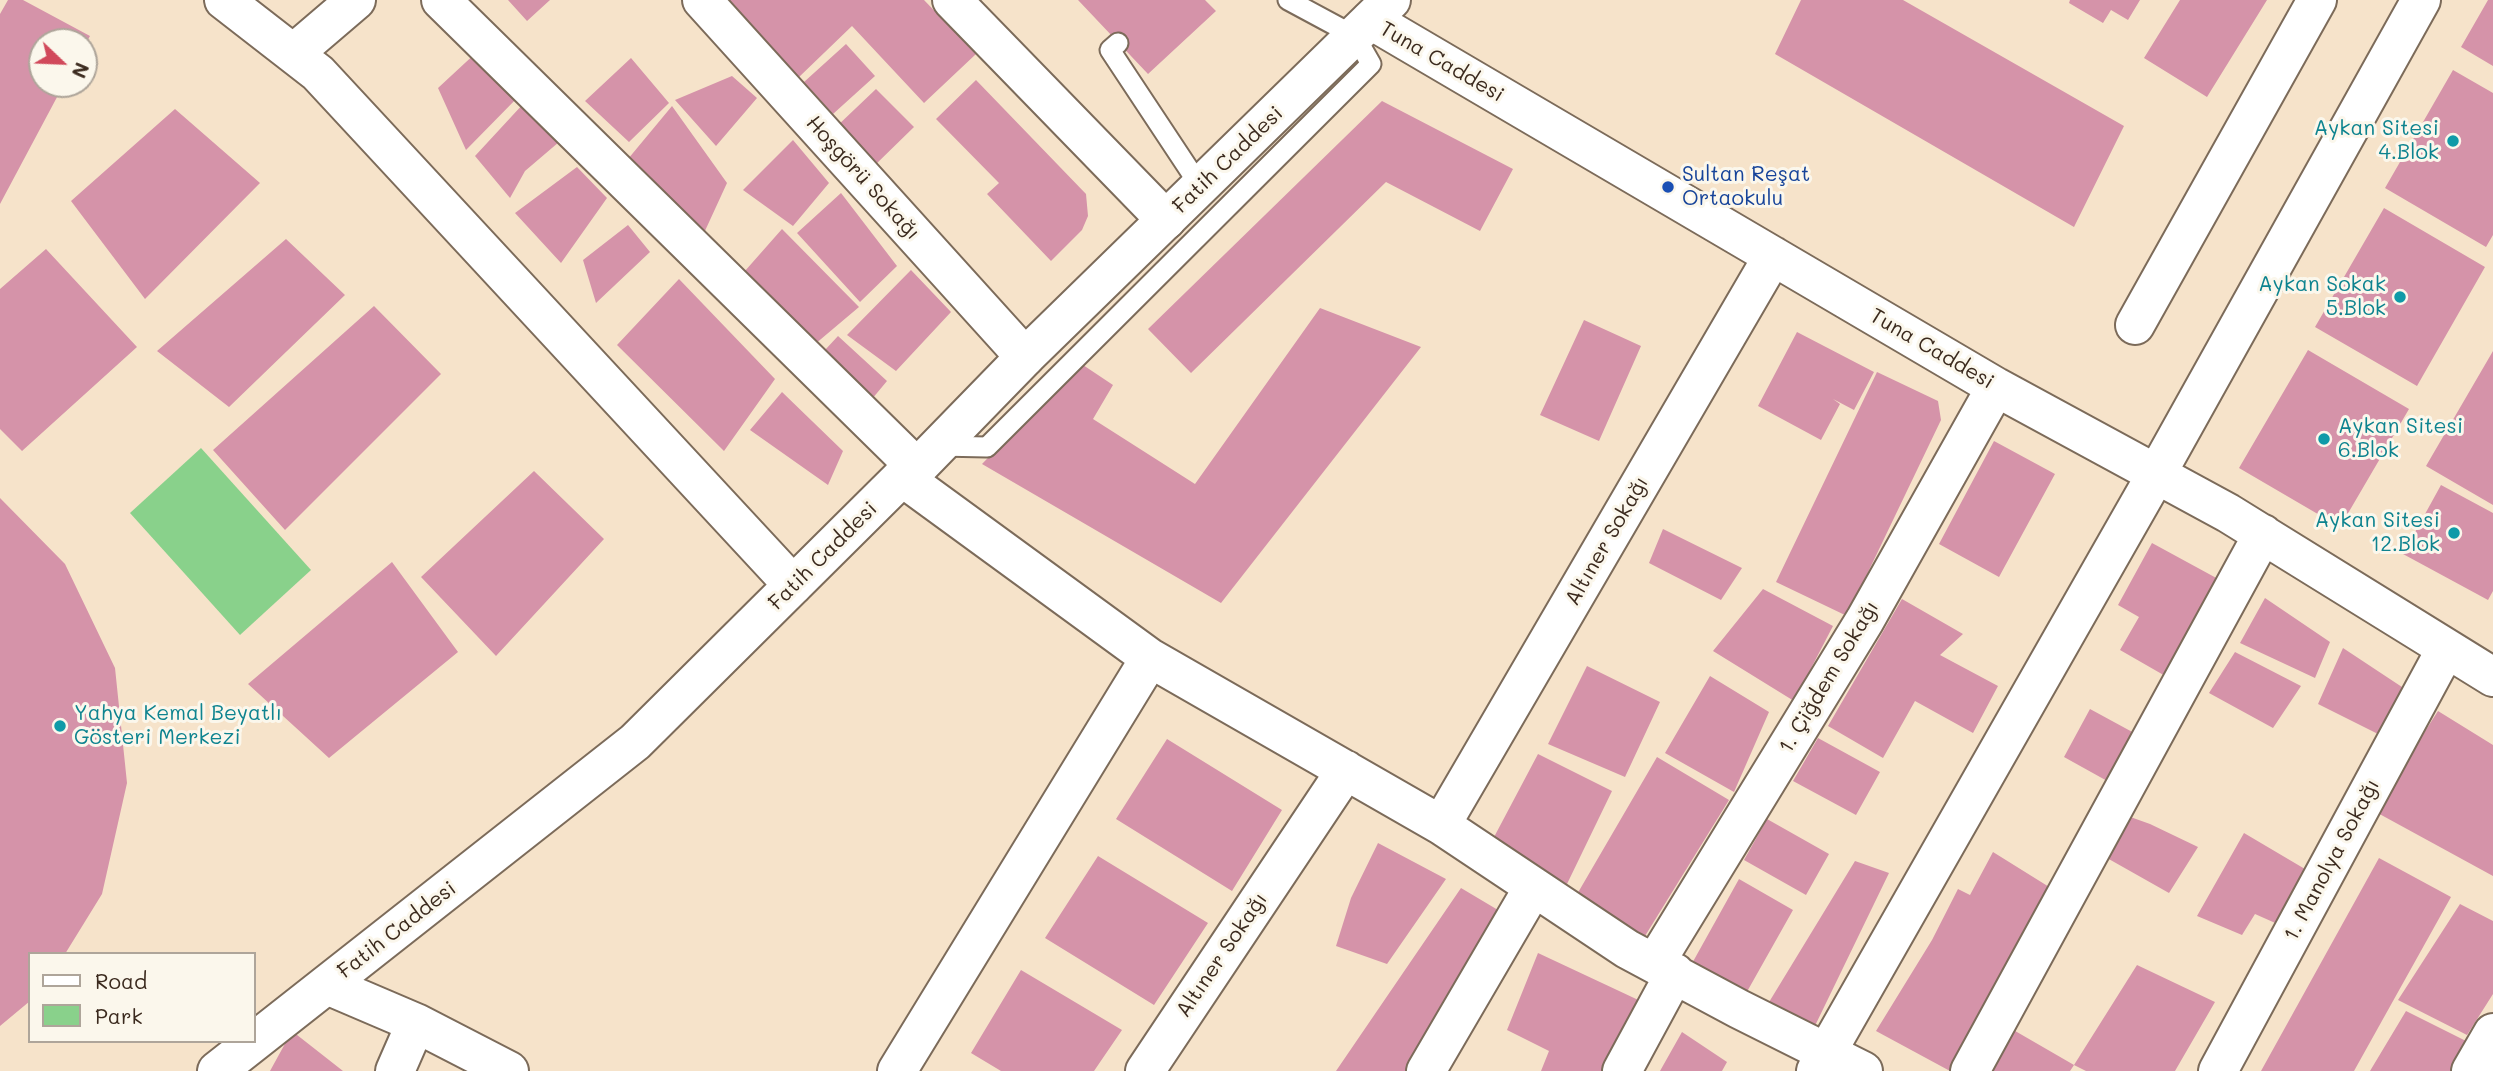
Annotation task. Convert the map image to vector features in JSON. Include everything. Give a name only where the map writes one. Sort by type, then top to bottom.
[{"type":"street","points":[[224,0],[318,73],[793,585]]},
{"type":"street","points":[[294,53],[356,0]]},
{"type":"street","points":[[441,0],[919,464],[1150,658],[1441,825],[1627,949],[1739,1009],[1821,1062],[1863,1071]]},
{"type":"street","name":"Hoşgörü Sokağı","points":[[702,0],[1025,357]]},
{"type":"street","points":[[952,0],[1166,220]]},
{"type":"street","points":[[2135,326],[2317,0]]},
{"type":"street","points":[[1821,1062],[2157,473],[2421,0]]},
{"type":"street","name":"Fatih Caddesi","points":[[256,1041],[635,742],[1025,357],[1110,298],[1166,220],[1372,19]]},
{"type":"street","name":"Tuna Caddesi","points":[[1372,19],[1996,387],[2157,473],[2263,534],[2493,677]]},
{"type":"street","name":"Altıner Sokağı","points":[[1441,825],[1773,257]]},
{"type":"street","name":"1. Çiğdem Sokağı","points":[[1622,1071],[1665,968],[1996,387]]},
{"type":"street","points":[[1970,1071],[2263,534]]},
{"type":"street","name":"1. Manolya Sokağı","points":[[2218,1071],[2446,649]]},
{"type":"street","points":[[897,1071],[1150,658]]},
{"type":"street","name":"Altıner Sokağı","points":[[1145,1071],[1346,770]]},
{"type":"street","points":[[1426,1071],[1534,888]]},
{"type":"street","points":[[327,985],[416,1023],[509,1071]]},
{"type":"street","points":[[395,1071],[416,1023]]},
{"type":"street","points":[[2471,1071],[2493,1033]]},
{"type":"street","name":"Fatih Caddesi","points":[[217,1071],[253,1043]]},
{"type":"lane","points":[[919,464],[987,447],[1110,298],[1371,64],[1372,19],[1288,0]]},
{"type":"lane","points":[[1118,43],[1110,50],[1200,186]]},
{"type":"green space","points":[[201,448],[311,570],[240,635],[130,513]]},
{"type":"building","points":[[8,0],[23,0],[75,28],[28,28],[28,98],[57,98],[0,204],[0,14]]},
{"type":"building","points":[[508,0],[550,0],[527,21]]},
{"type":"building","points":[[724,0],[924,0],[976,54],[924,103],[852,26],[798,78]]},
{"type":"building","points":[[1078,0],[1205,0],[1216,11],[1148,74]]},
{"type":"building","points":[[1801,0],[1903,0],[2124,126],[2074,227],[1775,54]]},
{"type":"building","points":[[2070,0],[2140,0],[2128,20],[2111,10],[2103,23],[2069,3]]},
{"type":"building","points":[[2180,0],[2267,0],[2207,97],[2144,58]]},
{"type":"building","points":[[2488,0],[2493,0],[2493,66],[2461,47]]},
{"type":"building","points":[[846,44],[875,76],[833,114],[804,82]]},
{"type":"building","points":[[479,50],[521,94],[466,150],[438,88]]},
{"type":"building","points":[[631,58],[669,103],[629,142],[585,101]]},
{"type":"building","name":"Aykan Sitesi 4.Blok","points":[[2453,70],[2493,93],[2493,235],[2486,247],[2385,188]]},
{"type":"building","points":[[732,76],[757,98],[716,146],[675,100]]},
{"type":"building","points":[[976,80],[1086,194],[1088,216],[1082,230],[1051,261],[987,194],[999,183],[936,119]]},
{"type":"building","points":[[876,89],[914,127],[873,167],[835,128]]},
{"type":"building","points":[[1382,101],[1513,169],[1480,231],[1386,182],[1191,373],[1148,329]]},
{"type":"building","points":[[524,103],[559,142],[525,171],[510,198],[475,156]]},
{"type":"building","points":[[672,106],[727,183],[704,233],[628,159]]},
{"type":"building","points":[[175,109],[260,183],[145,299],[71,201]]},
{"type":"building","points":[[793,140],[829,183],[793,226],[743,190]]},
{"type":"building","points":[[577,167],[607,198],[561,263],[515,213]]},
{"type":"building","points":[[841,193],[897,266],[860,302],[797,233]]},
{"type":"building","name":"Aykan Sokak 5.Blok","points":[[2384,208],[2485,267],[2417,386],[2315,327]]},
{"type":"building","points":[[628,225],[650,252],[596,303],[583,260]]},
{"type":"building","points":[[782,229],[859,307],[808,350],[737,280]]},
{"type":"building","points":[[286,239],[345,295],[229,407],[157,351]]},
{"type":"building","points":[[46,249],[137,347],[22,451],[0,429],[0,289]]},
{"type":"building","points":[[911,270],[951,312],[896,371],[847,335]]},
{"type":"building","points":[[679,279],[775,379],[724,451],[617,345]]},
{"type":"building","points":[[374,306],[441,374],[285,530],[213,450]]},
{"type":"building","points":[[1320,308],[1421,347],[1221,603],[982,464],[1080,363],[1113,385],[1093,419],[1195,484]]},
{"type":"building","points":[[1584,320],[1641,346],[1599,441],[1540,415]]},
{"type":"building","points":[[1797,332],[1874,372],[1854,410],[1833,399],[1840,404],[1821,440],[1758,406]]},
{"type":"building","points":[[838,336],[887,381],[867,405],[812,364]]},
{"type":"building","name":"Aykan Sitesi 6.Blok","points":[[2308,350],[2409,409],[2340,527],[2239,468]]},
{"type":"building","points":[[2493,351],[2493,505],[2426,466]]},
{"type":"building","points":[[1877,372],[1938,401],[1941,420],[1847,616],[1776,582]]},
{"type":"building","points":[[782,392],[843,451],[828,485],[750,430]]},
{"type":"building","points":[[1994,441],[2055,474],[1999,577],[1939,544]]},
{"type":"building","points":[[534,471],[604,539],[496,656],[421,577]]},
{"type":"building","name":"Aykan Sitesi 12.Blok","points":[[2441,485],[2493,513],[2493,591],[2488,600],[2403,554]]},
{"type":"building","name":"Yahya Kemal Beyatlı Gösteri Merkezi","points":[[0,498],[65,564],[115,668],[127,783],[102,894],[66,952],[28,952],[28,1003],[0,1026]]},
{"type":"building","points":[[1663,529],[1742,568],[1721,600],[1649,563]]},
{"type":"building","points":[[2152,543],[2220,580],[2167,677],[2120,650],[2139,617],[2118,605]]},
{"type":"building","points":[[392,562],[458,652],[329,758],[248,684]]},
{"type":"building","points":[[1763,589],[1833,626],[1794,701],[1713,651]]},
{"type":"building","points":[[2265,598],[2330,642],[2315,678],[2240,643]]},
{"type":"building","points":[[1902,599],[1963,634],[1940,655],[1998,686],[1973,733],[1915,701],[1883,758],[1828,726]]},
{"type":"building","points":[[2343,648],[2405,689],[2382,736],[2318,704]]},
{"type":"building","points":[[2235,652],[2301,686],[2273,728],[2209,693]]},
{"type":"building","points":[[1587,666],[1660,702],[1625,777],[1548,744]]},
{"type":"building","points":[[1710,676],[1769,712],[1734,792],[1665,753]]},
{"type":"building","points":[[2090,709],[2136,734],[2109,782],[2064,757]]},
{"type":"building","points":[[2438,711],[2493,745],[2493,876],[2374,811]]},
{"type":"building","points":[[1818,738],[1880,772],[1856,815],[1793,781]]},
{"type":"building","points":[[1167,739],[1282,810],[1232,891],[1116,819]]},
{"type":"building","points":[[1538,754],[1612,791],[1567,884],[1493,839]]},
{"type":"building","points":[[1657,757],[1729,800],[1645,936],[1576,896]]},
{"type":"building","points":[[2122,814],[2198,847],[2169,893],[2107,858]]},
{"type":"building","points":[[1767,819],[1829,854],[1806,895],[1744,860]]},
{"type":"building","points":[[2244,833],[2310,872],[2282,926],[2255,914],[2242,935],[2197,916]]},
{"type":"building","points":[[1378,843],[1446,879],[1387,964],[1336,946],[1351,898]]},
{"type":"building","points":[[1993,852],[2054,890],[1950,1071],[1876,1031],[1932,940],[1958,889],[1970,895]]},
{"type":"building","points":[[1098,856],[1208,923],[1154,1005],[1045,938]]},
{"type":"building","points":[[2379,858],[2451,897],[2354,1071],[2261,1071]]},
{"type":"building","points":[[1855,861],[1889,873],[1811,1034],[1763,1012]]},
{"type":"building","points":[[1739,879],[1793,910],[1744,997],[1690,967]]},
{"type":"building","points":[[1461,888],[1503,913],[1411,1071],[1336,1071]]},
{"type":"building","points":[[2460,904],[2493,921],[2493,994],[2467,1035],[2398,1000]]},
{"type":"building","points":[[1538,953],[1649,1005],[1615,1071],[1541,1071],[1549,1051],[1507,1030]]},
{"type":"building","points":[[2137,965],[2215,1002],[2175,1071],[2086,1071],[2074,1065]]},
{"type":"building","points":[[1021,970],[1122,1030],[1094,1071],[1001,1071],[971,1053]]},
{"type":"building","points":[[2406,1011],[2476,1046],[2461,1071],[2370,1071]]},
{"type":"building","points":[[2010,1028],[2074,1065],[2070,1071],[1990,1071]]},
{"type":"building","points":[[292,1031],[343,1071],[270,1071]]},
{"type":"building","points":[[1682,1032],[1727,1062],[1722,1071],[1660,1071]]},
{"type":"place","name":"Aykan Sitesi 4.Blok","points":[[2453,141]]},
{"type":"place","name":"Sultan Reşat Ortaokulu","points":[[1668,187]]},
{"type":"place","name":"Aykan Sokak 5.Blok","points":[[2400,297]]},
{"type":"place","name":"Aykan Sitesi 6.Blok","points":[[2324,439]]},
{"type":"place","name":"Aykan Sitesi 12.Blok","points":[[2454,533]]},
{"type":"place","name":"Yahya Kemal Beyatlı Gösteri Merkezi","points":[[60,726]]}]
